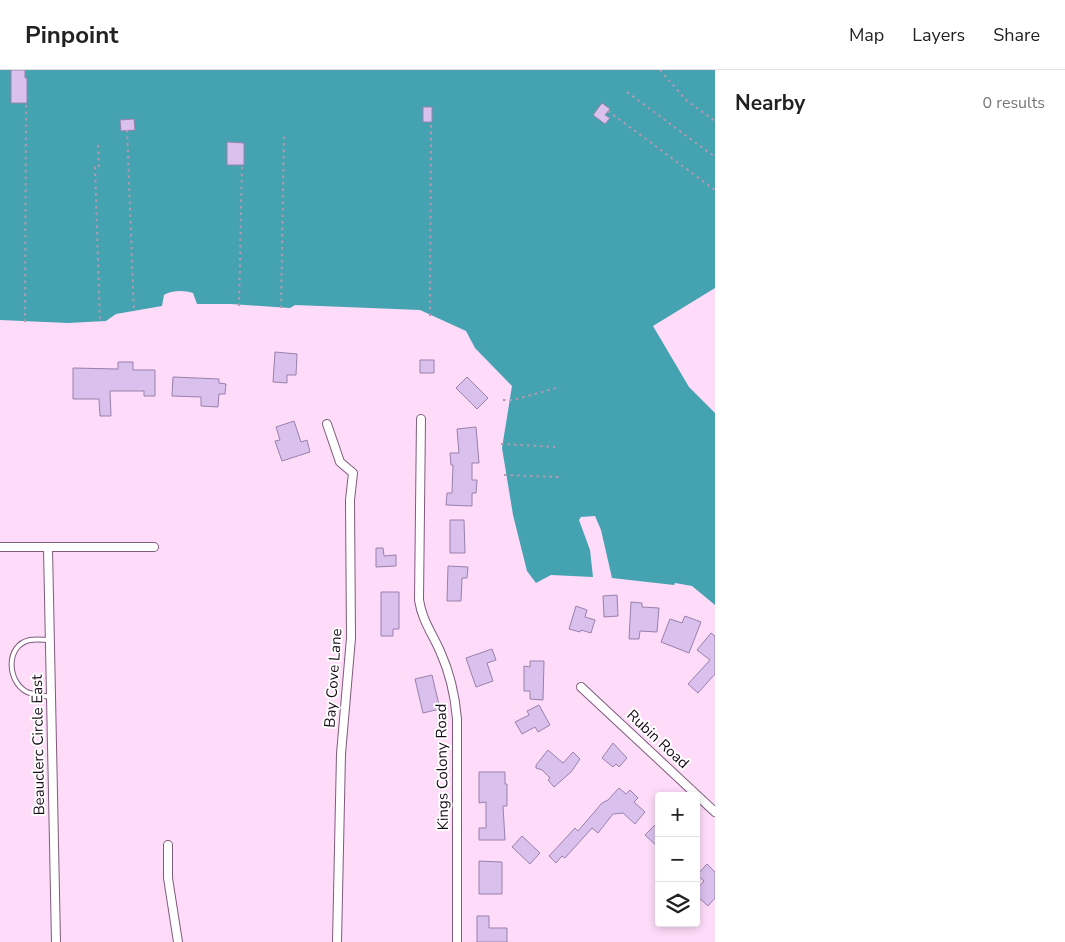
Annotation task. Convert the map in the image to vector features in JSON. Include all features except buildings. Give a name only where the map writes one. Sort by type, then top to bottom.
[{"type":"street","name":"Kings Colony Road","points":[[421,419],[419,600],[422,616],[441,652],[453,685],[458,720],[457,942]]},
{"type":"street","name":"Bay Cove Lane","points":[[327,424],[340,462],[353,473],[350,500],[351,638],[341,754],[337,942]]},
{"type":"street","points":[[0,548],[154,547]]},
{"type":"street","name":"Beauclerc Circle East","points":[[48,548],[56,942]]},
{"type":"street","name":"Rubin Road","points":[[581,687],[715,812]]},
{"type":"street","points":[[168,845],[168,878],[178,942]]},
{"type":"lane","points":[[50,640],[29,640],[21,645],[15,650],[11,671],[14,680],[19,686],[28,692],[50,697]]},
{"type":"path","points":[[660,70],[687,101],[715,121]]},
{"type":"path","points":[[627,92],[715,157]]},
{"type":"path","points":[[25,322],[26,103]]},
{"type":"path","points":[[608,111],[715,190]]},
{"type":"path","points":[[430,316],[431,122]]},
{"type":"path","points":[[127,130],[134,312]]},
{"type":"path","points":[[281,308],[284,135]]},
{"type":"path","points":[[98,145],[99,167],[95,167],[100,322]]},
{"type":"path","points":[[239,306],[242,165]]},
{"type":"path","points":[[503,400],[512,400],[560,387]]},
{"type":"path","points":[[501,444],[556,447]]},
{"type":"path","points":[[504,475],[561,476]]},
{"type":"water","points":[[0,70],[715,70],[715,288],[653,326],[689,387],[715,413],[715,605],[692,586],[612,578],[601,530],[595,516],[581,517],[579,520],[590,550],[593,577],[551,575],[536,583],[527,571],[513,515],[502,448],[512,386],[475,348],[466,331],[420,310],[295,305],[290,308],[197,304],[193,293],[178,291],[164,295],[162,306],[116,314],[106,321],[68,323],[0,320]]}]
